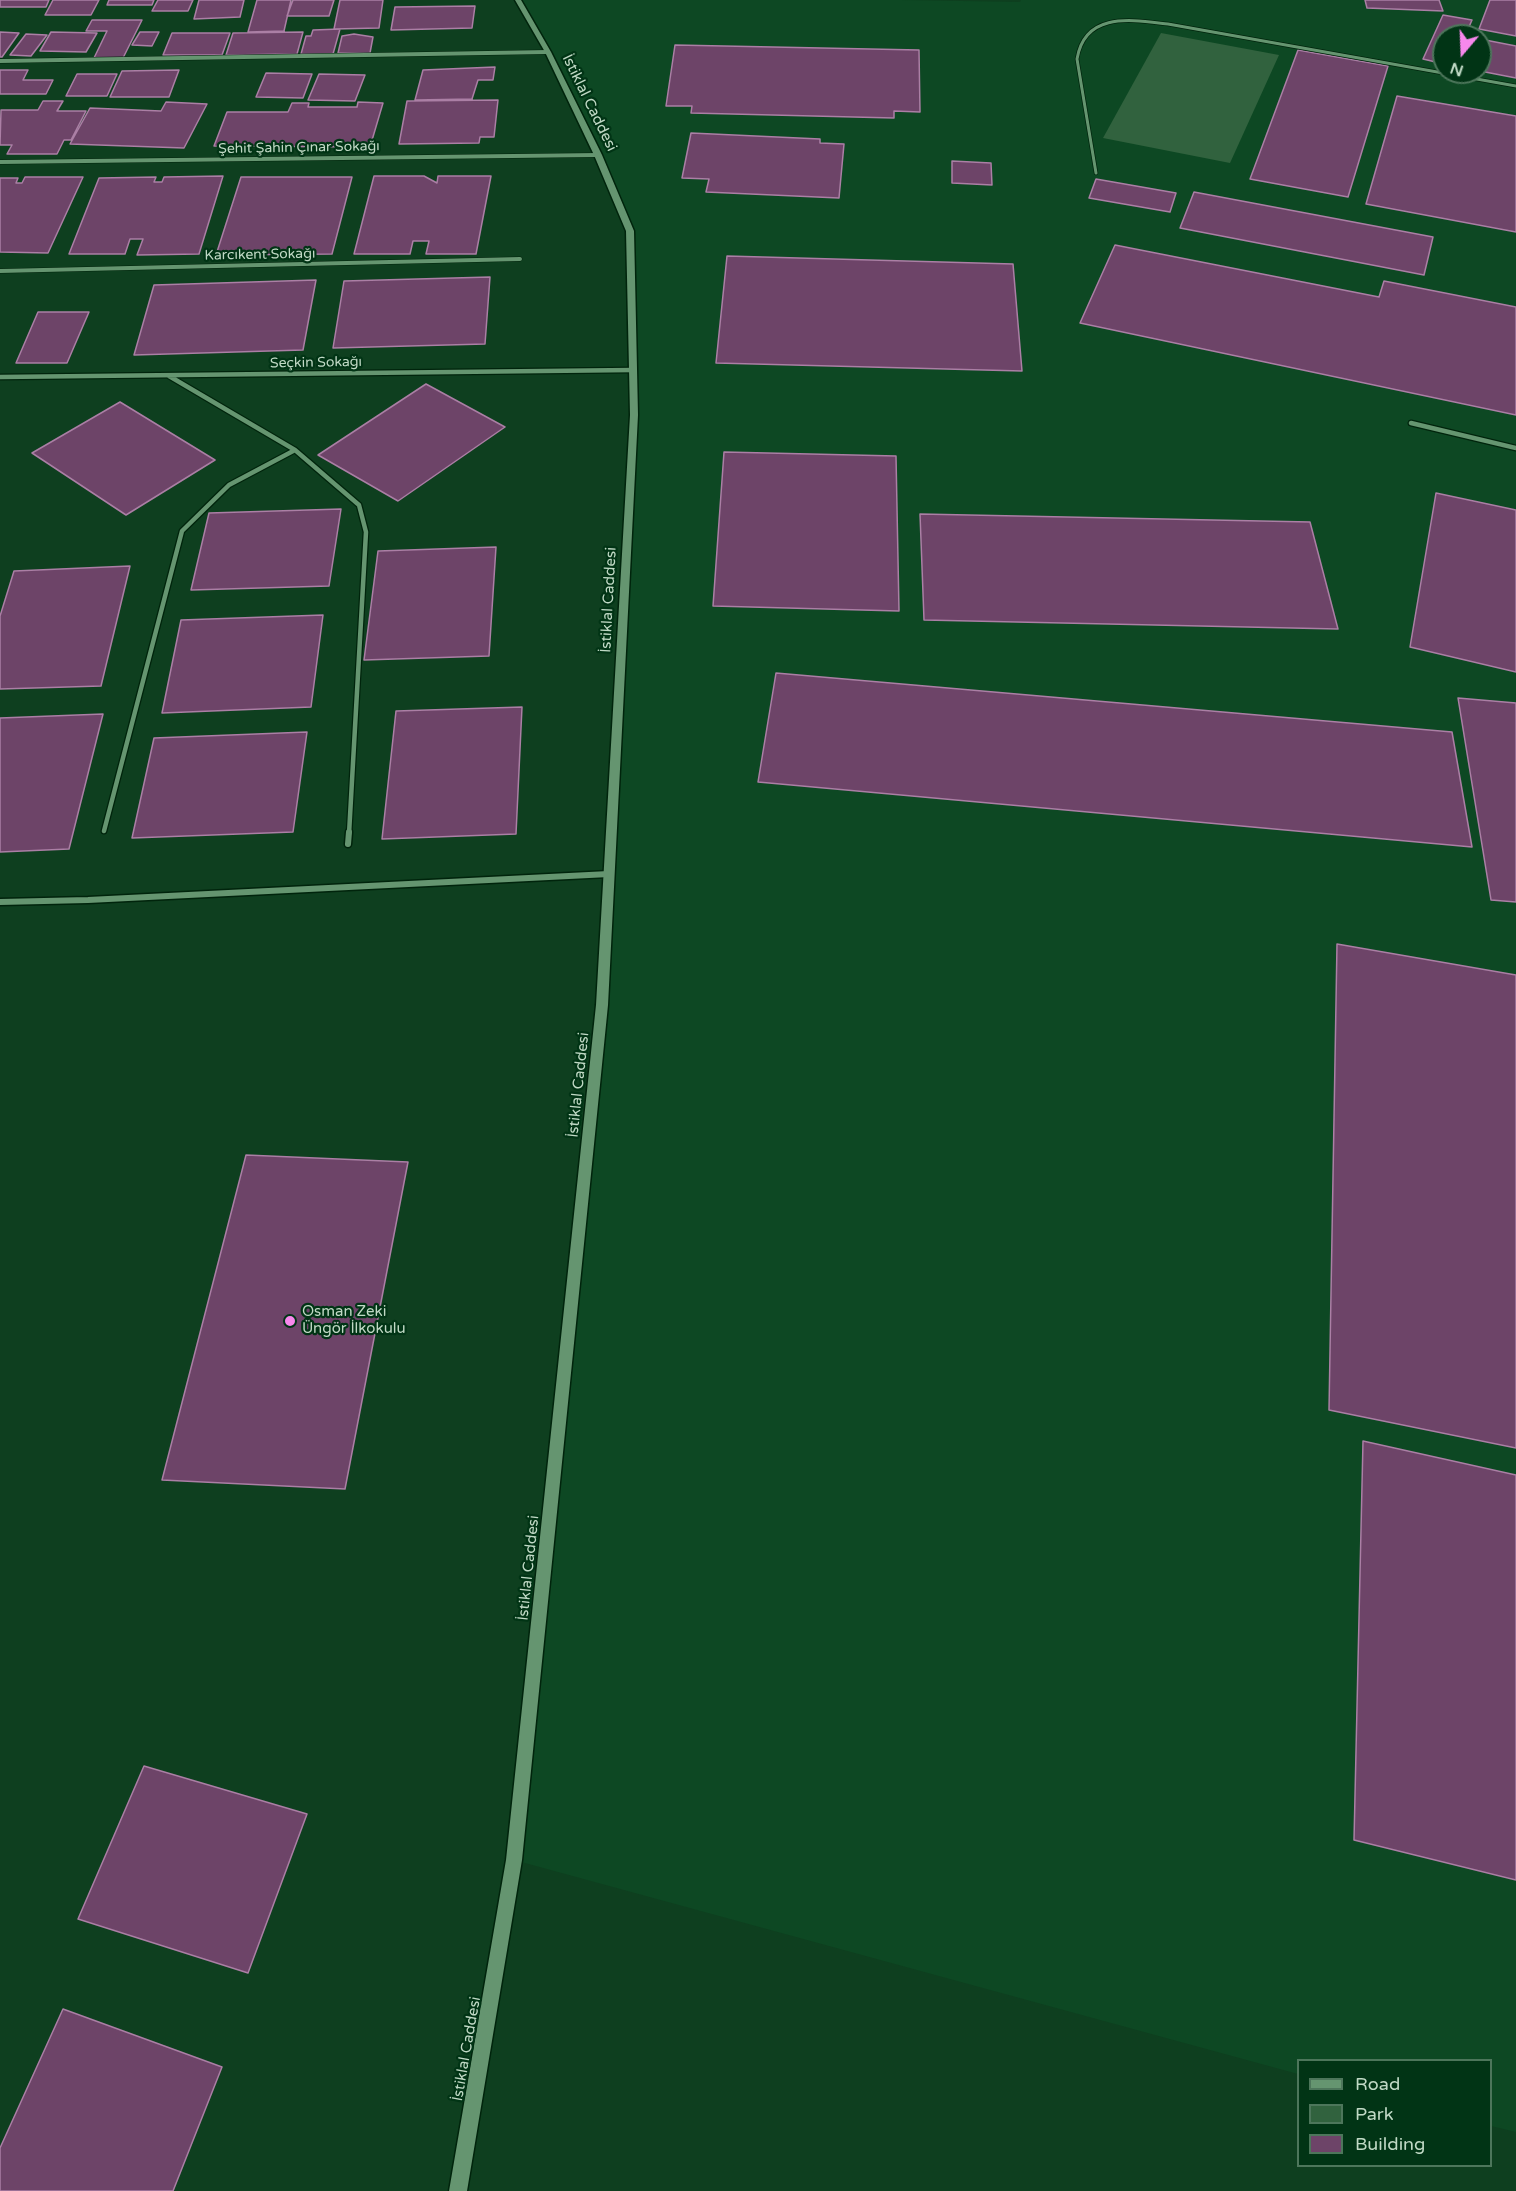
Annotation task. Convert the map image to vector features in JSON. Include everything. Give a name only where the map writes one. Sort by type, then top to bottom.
[{"type":"street","name":"İstiklal Caddesi","points":[[458,2191],[514,1860],[602,1005],[634,415],[630,231],[598,155],[548,52],[518,0]]},
{"type":"street","points":[[0,61],[548,52]]},
{"type":"street","name":"Şehit Şahin Çınar Sokağı","points":[[0,162],[598,155]]},
{"type":"street","name":"Karcıkent Sokağı","points":[[0,271],[520,260]]},
{"type":"street","name":"Seçkin Sokağı","points":[[0,377],[633,370]]},
{"type":"street","points":[[169,375],[295,450],[359,505],[366,532],[348,844]]},
{"type":"street","points":[[1411,423],[1516,448]]},
{"type":"street","points":[[104,831],[183,531],[229,485],[295,450]]},
{"type":"street","points":[[0,902],[88,900],[609,874]]},
{"type":"lane","points":[[1096,173],[1077,59],[1080,42],[1085,36],[1098,26],[1112,22],[1152,23],[1354,55],[1516,86]]},
{"type":"shaded area","points":[[518,0],[1020,2],[1021,0],[1516,0],[1516,2132],[1492,2126],[1492,2059],[1297,2059],[1297,2074],[514,1860],[602,1005],[634,415],[630,231],[548,52]]},
{"type":"green space","points":[[1161,33],[1279,55],[1230,163],[1103,138]]},
{"type":"building","points":[[0,0],[49,0],[46,7],[0,7]]},
{"type":"building","points":[[53,0],[99,0],[91,15],[45,15]]},
{"type":"building","points":[[109,0],[154,0],[152,5],[107,5]]},
{"type":"building","points":[[158,0],[193,0],[188,11],[152,11]]},
{"type":"building","points":[[199,0],[244,0],[240,17],[194,19]]},
{"type":"building","points":[[257,0],[291,0],[284,31],[248,32]]},
{"type":"building","points":[[293,0],[334,0],[329,16],[287,16]]},
{"type":"building","points":[[340,0],[383,0],[379,28],[334,29]]},
{"type":"building","points":[[1365,0],[1439,0],[1443,11],[1367,8]]},
{"type":"building","points":[[1490,0],[1516,0],[1516,36],[1492,31],[1492,24],[1481,24]]},
{"type":"building","points":[[475,6],[472,28],[391,30],[395,7]]},
{"type":"building","points":[[1443,15],[1472,20],[1470,24],[1439,24]]},
{"type":"building","points":[[92,20],[142,20],[123,58],[94,58],[107,31],[86,31]]},
{"type":"building","points":[[340,29],[333,54],[301,54],[306,36],[311,36],[313,30]]},
{"type":"building","points":[[0,32],[19,33],[2,57],[0,57]]},
{"type":"building","points":[[51,32],[97,33],[86,52],[40,51]]},
{"type":"building","points":[[140,32],[159,32],[152,46],[132,45]]},
{"type":"building","points":[[303,32],[297,54],[226,55],[233,33]]},
{"type":"building","points":[[172,33],[230,33],[222,55],[163,55]]},
{"type":"building","points":[[26,34],[47,35],[31,56],[10,55]]},
{"type":"building","points":[[354,34],[373,37],[370,53],[338,53],[342,36]]},
{"type":"building","points":[[1432,39],[1432,61],[1423,59]]},
{"type":"building","points":[[1492,41],[1516,46],[1516,78],[1492,73]]},
{"type":"building","points":[[675,45],[919,50],[920,112],[894,111],[894,118],[691,113],[692,106],[666,106]]},
{"type":"building","points":[[1298,50],[1388,66],[1348,197],[1250,179]]},
{"type":"building","points":[[495,67],[493,80],[478,80],[472,99],[415,100],[423,70]]},
{"type":"building","points":[[0,70],[28,70],[23,80],[53,80],[46,94],[0,94]]},
{"type":"building","points":[[179,70],[169,97],[110,97],[122,71]]},
{"type":"building","points":[[266,73],[312,74],[303,98],[256,97]]},
{"type":"building","points":[[77,74],[117,74],[107,96],[66,96]]},
{"type":"building","points":[[319,74],[365,75],[355,101],[308,100]]},
{"type":"building","points":[[1397,96],[1516,116],[1516,232],[1366,204]]},
{"type":"building","points":[[498,100],[494,137],[480,137],[479,143],[399,144],[407,101]]},
{"type":"building","points":[[43,101],[63,101],[57,111],[86,111],[71,140],[64,140],[57,154],[7,154],[12,145],[0,145],[1,110],[38,110]]},
{"type":"building","points":[[166,102],[207,104],[184,148],[70,144],[90,108],[161,111]]},
{"type":"building","points":[[358,102],[383,103],[370,147],[214,146],[227,112],[288,112],[292,103],[309,103],[308,107],[357,107]]},
{"type":"building","points":[[691,133],[820,139],[820,143],[844,144],[839,198],[706,192],[709,179],[682,178]]},
{"type":"building","points":[[952,161],[991,163],[992,185],[952,183]]},
{"type":"building","points":[[223,176],[199,254],[137,255],[143,239],[130,239],[125,254],[69,254],[99,178],[156,177],[154,182],[162,182],[164,177]]},
{"type":"building","points":[[374,176],[424,176],[437,183],[438,176],[491,176],[476,254],[426,254],[429,241],[413,241],[410,254],[354,254]]},
{"type":"building","points":[[25,177],[83,177],[48,253],[0,252],[0,178],[18,178],[16,183],[22,183]]},
{"type":"building","points":[[241,177],[352,177],[332,254],[216,255]]},
{"type":"building","points":[[1096,179],[1176,193],[1170,212],[1089,198]]},
{"type":"building","points":[[1194,192],[1433,237],[1424,275],[1180,228]]},
{"type":"building","points":[[1115,245],[1379,297],[1384,281],[1516,307],[1516,415],[1080,323]]},
{"type":"building","points":[[727,256],[1013,264],[1022,371],[716,363]]},
{"type":"building","points":[[490,277],[485,344],[333,348],[344,281]]},
{"type":"building","points":[[316,280],[303,350],[134,355],[154,285]]},
{"type":"building","points":[[38,312],[89,312],[67,363],[16,363]]},
{"type":"building","points":[[426,384],[505,427],[398,501],[318,455]]},
{"type":"building","points":[[120,402],[215,460],[126,515],[32,453]]},
{"type":"building","points":[[724,452],[896,456],[899,611],[713,606]]},
{"type":"building","points":[[1436,493],[1516,510],[1516,672],[1410,647]]},
{"type":"building","points":[[341,509],[329,586],[191,590],[209,513]]},
{"type":"building","points":[[920,514],[1310,522],[1338,629],[924,620]]},
{"type":"building","points":[[496,547],[489,656],[364,660],[378,551]]},
{"type":"building","points":[[130,566],[101,686],[0,689],[0,616],[14,571]]},
{"type":"building","points":[[323,615],[311,707],[162,713],[181,620]]},
{"type":"building","points":[[776,673],[1452,732],[1472,847],[758,782]]},
{"type":"building","points":[[1458,698],[1516,703],[1516,902],[1491,900]]},
{"type":"building","points":[[522,707],[516,834],[382,839],[396,711]]},
{"type":"building","points":[[103,714],[69,849],[0,852],[0,718]]},
{"type":"building","points":[[307,732],[293,832],[132,838],[154,738]]},
{"type":"building","points":[[1337,944],[1516,975],[1516,1448],[1329,1410]]},
{"type":"building","name":"Osman Zeki Üngör İlkokulu","points":[[246,1155],[408,1162],[345,1489],[162,1480]]},
{"type":"building","points":[[1363,1441],[1516,1475],[1516,1880],[1354,1840]]},
{"type":"building","points":[[144,1766],[307,1814],[248,1973],[78,1919]]},
{"type":"building","points":[[63,2009],[222,2067],[173,2191],[0,2191],[0,2148]]},
{"type":"place","name":"Osman Zeki Üngör İlkokulu","points":[[290,1321]]}]
